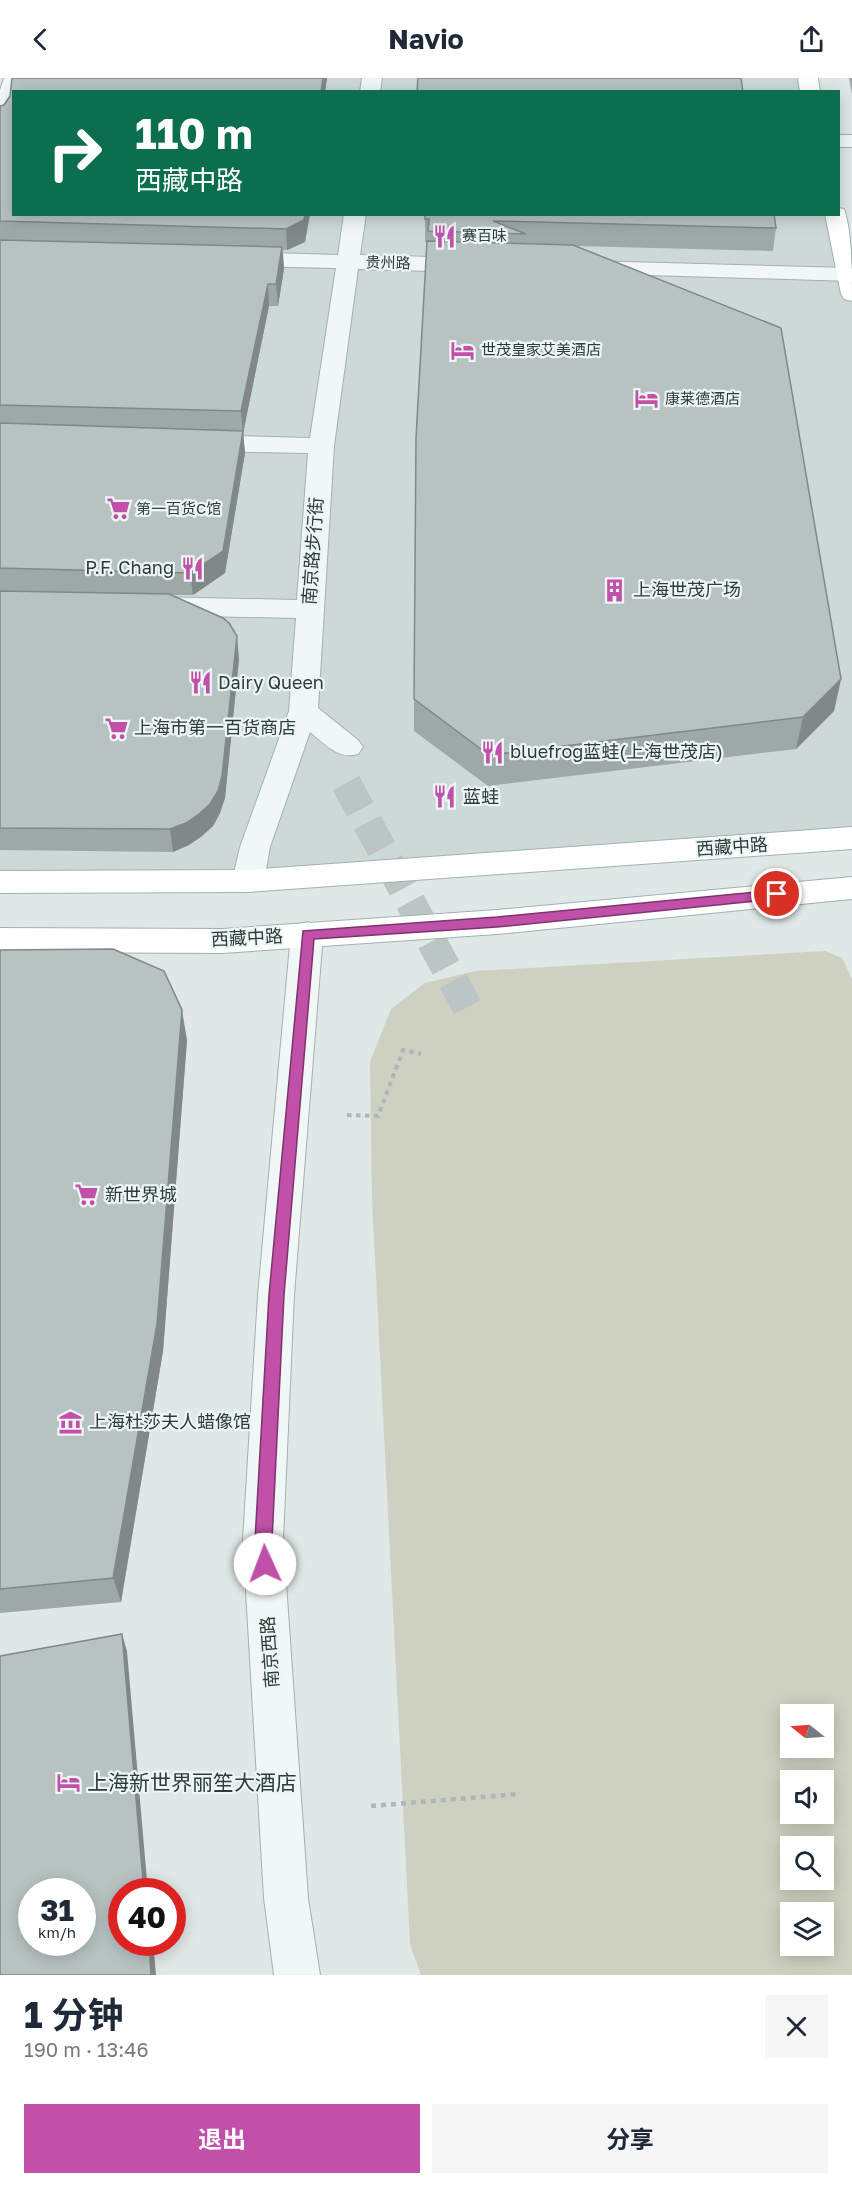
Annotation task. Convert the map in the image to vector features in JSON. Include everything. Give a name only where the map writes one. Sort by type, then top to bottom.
[{"type":"main road","points":[[836,216],[850,285]]},
{"type":"main road","name":"西藏中路","points":[[0,882],[248,880],[852,838]]},
{"type":"main road","name":"西藏中路","points":[[0,940],[222,940],[497,922],[852,888]]},
{"type":"street","points":[[0,120],[14,78]]},
{"type":"street","name":"南京路步行街","points":[[248,880],[255,847],[303,711],[321,446],[355,216]]},
{"type":"street","name":"贵州路","points":[[212,258],[494,266]]},
{"type":"street","points":[[574,268],[850,285]]},
{"type":"street","points":[[176,442],[321,446]]},
{"type":"street","points":[[128,606],[309,609]]},
{"type":"street","points":[[303,711],[348,747]]},
{"type":"street","name":"南京西路","points":[[297,1975],[286,1898],[263,1540],[276,1295],[307,934]]},
{"type":"path","points":[[347,1115],[378,1116],[403,1050],[421,1054]]},
{"type":"path","points":[[371,1806],[519,1794]]},
{"type":"shaded area","points":[[14,78],[808,78],[810,90],[12,90],[12,216],[836,216],[852,294],[852,838],[248,881],[0,880],[0,120]]},
{"type":"shaded area","points":[[825,951],[842,958],[852,979],[852,1975],[421,1975],[410,1944],[372,1199],[370,1062],[391,1009],[425,983],[476,971]]},
{"type":"building","points":[[12,78],[323,78],[321,90],[12,90],[12,216],[305,216],[304,220],[286,229],[0,221],[0,106],[4,105],[10,96]]},
{"type":"building","points":[[418,78],[741,78],[743,90],[417,90]]},
{"type":"building","points":[[425,216],[774,216],[776,228],[493,221],[526,234],[428,231],[429,219],[425,219]]},
{"type":"building","points":[[0,240],[282,247],[276,284],[268,284],[241,411],[0,405]]},
{"type":"building","name":"上海世茂广场","points":[[427,241],[573,245],[781,328],[841,679],[803,717],[489,755],[414,699],[416,438]]},
{"type":"building","name":"第一百货C馆","points":[[0,423],[243,431],[223,551],[190,573],[0,568]]},
{"type":"building","name":"上海市第一百货商店","points":[[0,591],[169,594],[223,618],[229,623],[237,636],[222,776],[218,791],[210,804],[186,823],[170,829],[0,828]]},
{"type":"building","name":"新世界城","points":[[113,949],[164,971],[182,1010],[157,1324],[113,1578],[0,1589],[0,950]]},
{"type":"building","name":"上海新世界丽笙大酒店","points":[[122,1634],[143,1878],[108,1878],[108,1956],[150,1956],[151,1975],[0,1975],[0,1656]]},
{"type":"tunnel","points":[[346,783],[471,1014]]},
{"type":"place","name":"赛百味","points":[[444,236]]},
{"type":"place","name":"世茂皇家艾美酒店","points":[[463,350]]},
{"type":"place","name":"康莱德酒店","points":[[647,399]]},
{"type":"place","name":"第一百货C馆","points":[[118,509]]},
{"type":"place","name":"P.F. Chang","points":[[192,568]]},
{"type":"place","name":"上海世茂广场","points":[[615,590]]},
{"type":"place","name":"Dairy Queen","points":[[200,683]]},
{"type":"place","name":"上海市第一百货商店","points":[[116,728]]},
{"type":"place","name":"bluefrog蓝蛙(上海世茂店)","points":[[492,752]]},
{"type":"place","name":"蓝蛙","points":[[445,797]]},
{"type":"place","name":"新世界城","points":[[87,1195]]},
{"type":"place","name":"上海杜莎夫人蜡像馆","points":[[71,1422]]},
{"type":"place","name":"上海新世界丽笙大酒店","points":[[69,1783]]},
{"type":"route","points":[[265,1564],[263,1540],[276,1295],[307,934],[497,922],[777,894]]}]
